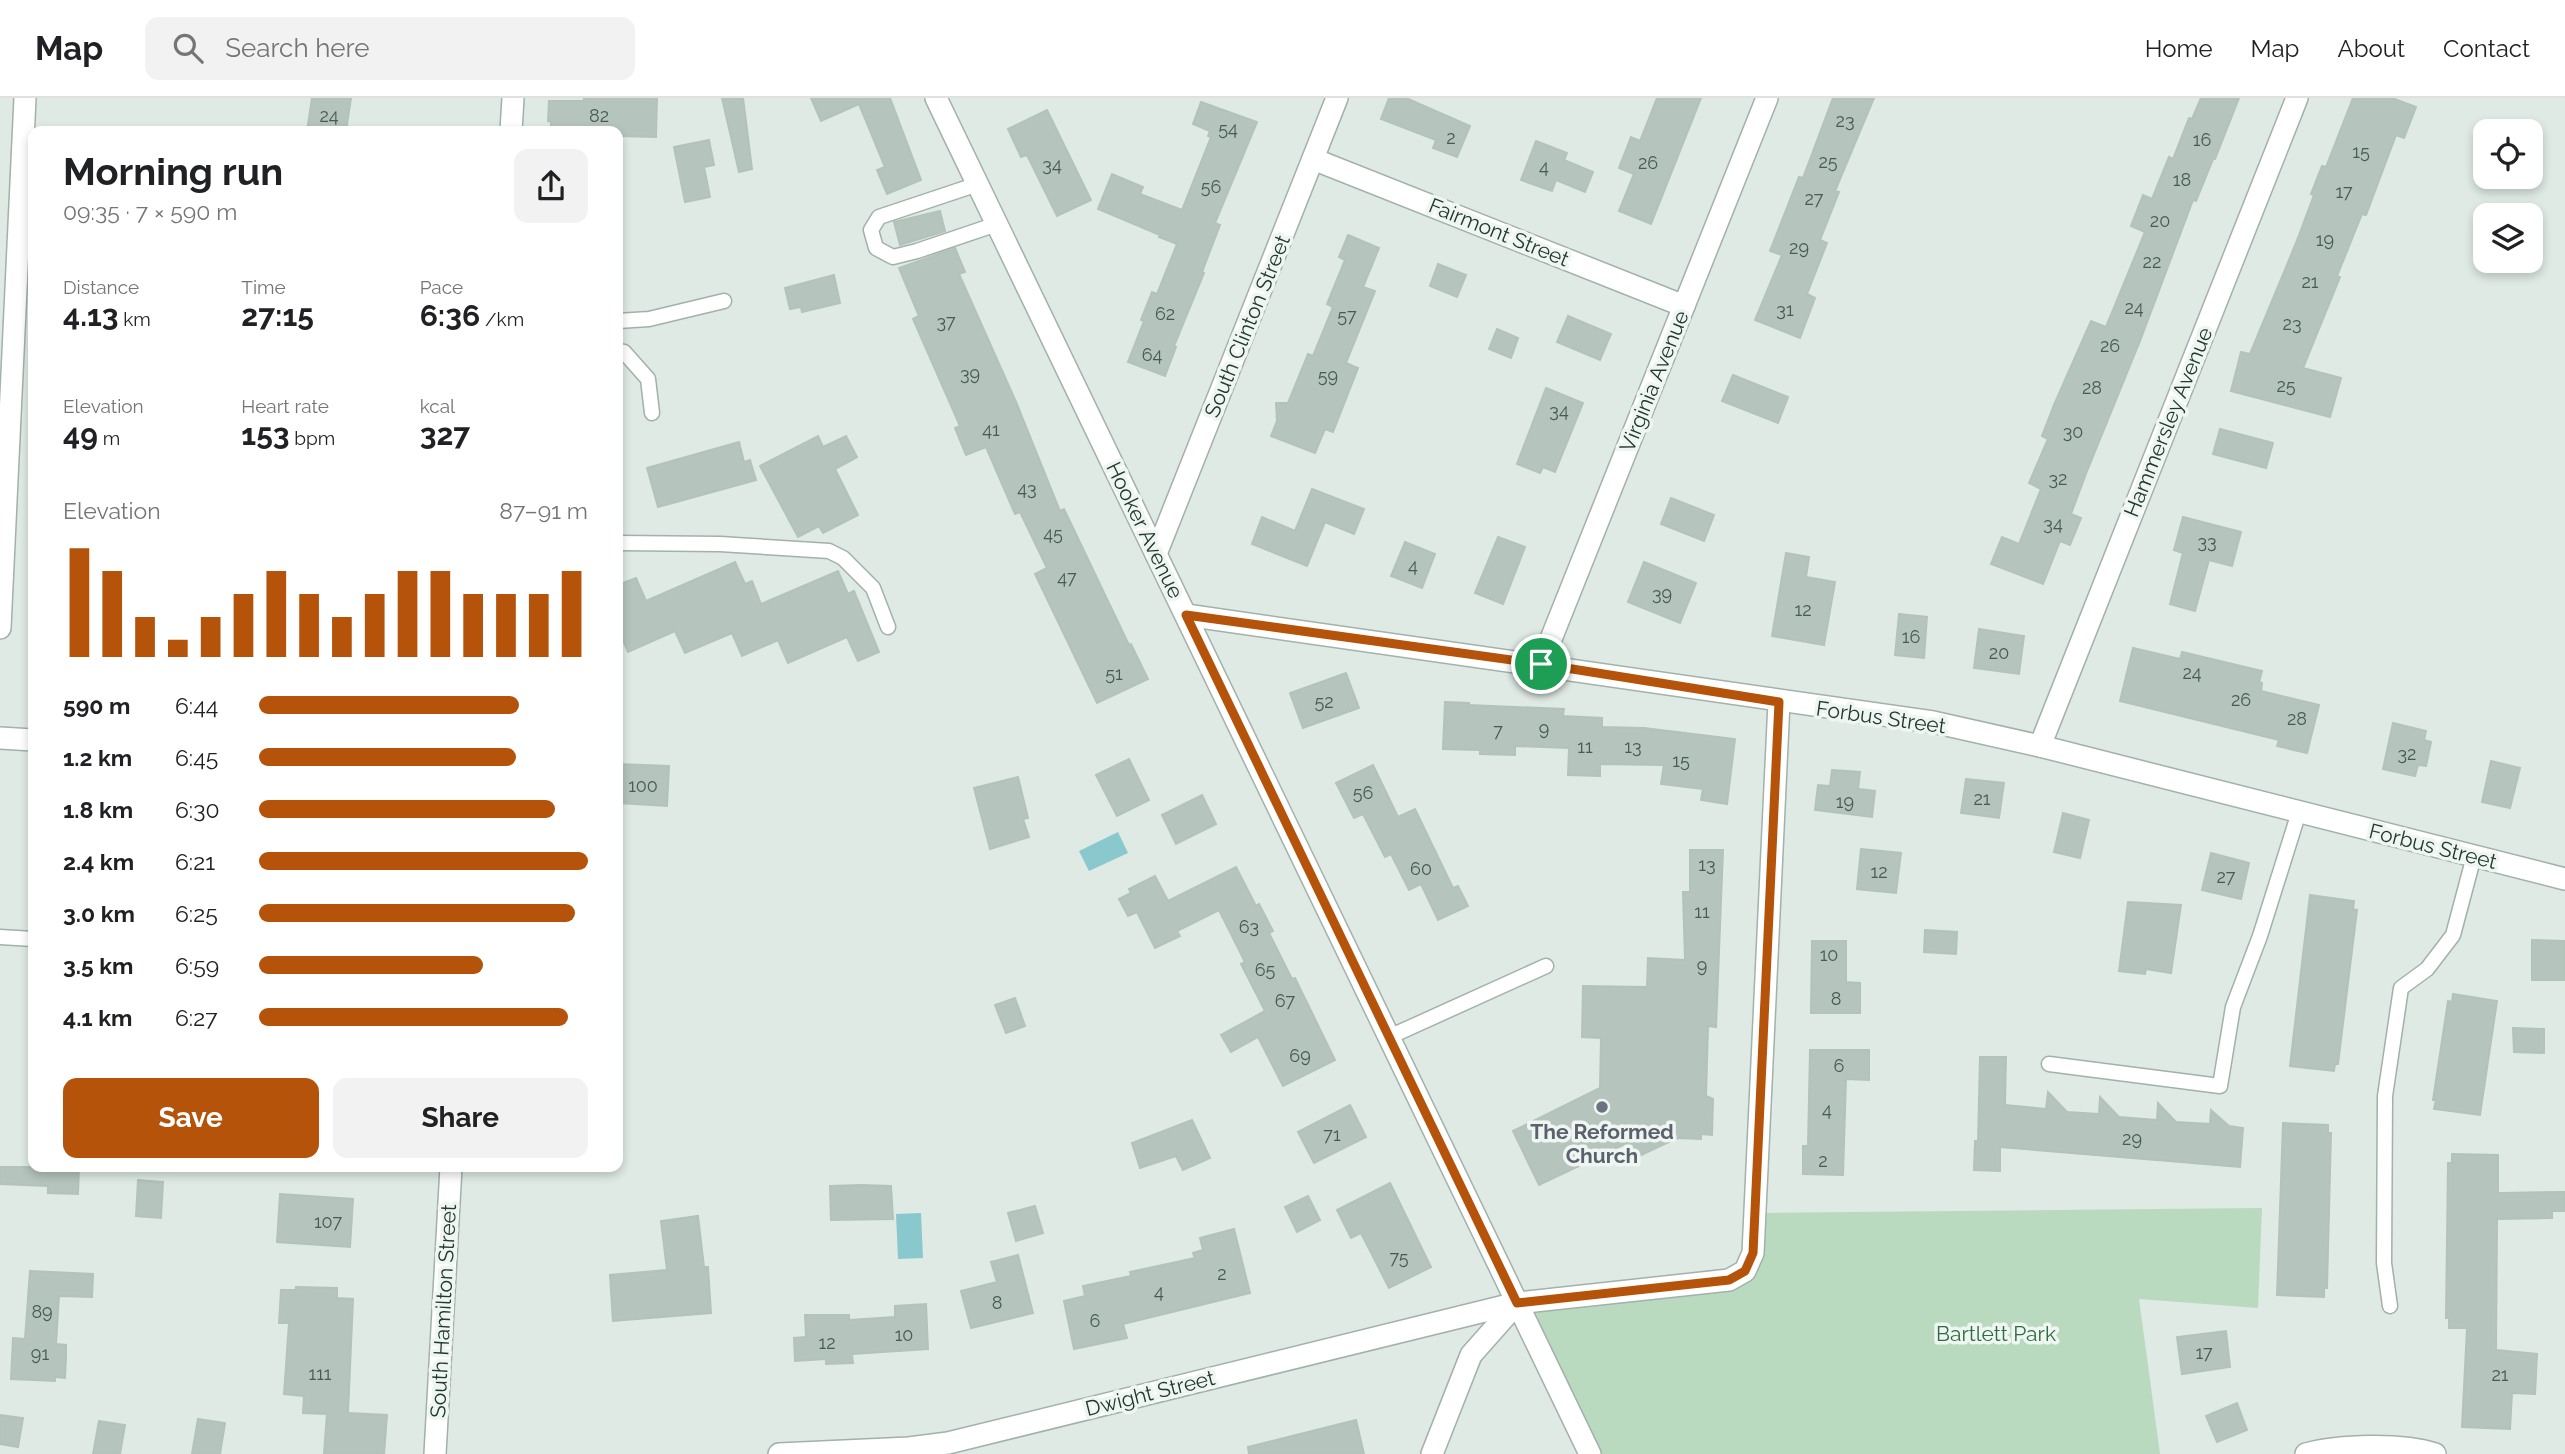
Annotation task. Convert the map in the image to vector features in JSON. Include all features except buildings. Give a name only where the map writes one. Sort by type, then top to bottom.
[{"type":"street","points":[[0,628],[25,98]]},
{"type":"street","points":[[511,126],[513,98]]},
{"type":"street","name":"Hooker Avenue","points":[[936,98],[1590,1454]]},
{"type":"street","name":"South Clinton Street","points":[[1156,554],[1337,98]]},
{"type":"street","name":"Virginia Avenue","points":[[1541,664],[1767,98]]},
{"type":"street","name":"Hammersley Avenue","points":[[2040,746],[2297,98]]},
{"type":"street","name":"Fairmont Street","points":[[1313,159],[1684,306]]},
{"type":"street","name":"Forbus Street","points":[[1186,615],[1933,722],[2040,746],[2565,879]]},
{"type":"street","name":"Dwight Street","points":[[779,1454],[909,1448],[948,1443],[1517,1303],[1729,1280],[1745,1271],[1753,1253],[1779,702]]},
{"type":"street","points":[[0,738],[28,740]]},
{"type":"street","name":"South Hamilton Street","points":[[435,1454],[452,1172]]},
{"type":"street","points":[[1432,1454],[1471,1355],[1517,1303]]},
{"type":"street","points":[[2306,1454],[2343,1447],[2418,1448],[2434,1454]]},
{"type":"lane","points":[[978,184],[879,217],[871,230],[876,248],[893,257],[997,224]]},
{"type":"lane","points":[[623,321],[649,319],[724,302]]},
{"type":"lane","points":[[623,352],[648,379],[652,413]]},
{"type":"lane","points":[[623,543],[720,544],[829,551],[843,558],[873,588],[888,627]]},
{"type":"lane","points":[[2049,1063],[2220,1086],[2233,1007],[2260,936],[2299,812]]},
{"type":"lane","points":[[2390,1306],[2384,1263],[2385,1096],[2401,988],[2427,969],[2453,935],[2474,856]]},
{"type":"lane","points":[[0,937],[28,939]]},
{"type":"lane","points":[[1388,1037],[1546,967]]},
{"type":"green space","name":"Bartlett Park","points":[[2262,1208],[2258,1308],[2139,1299],[2160,1454],[1590,1454],[1517,1303],[1745,1271],[1755,1213]]},
{"type":"water","points":[[1118,832],[1128,853],[1089,871],[1079,851]]},
{"type":"water","points":[[921,1213],[923,1258],[898,1259],[896,1214]]},
{"type":"place","name":"The Reformed Church","points":[[1602,1107]]},
{"type":"route","points":[[1186,615],[1541,664],[1779,702],[1753,1253],[1745,1271],[1729,1280],[1517,1303],[1186,615]]}]
